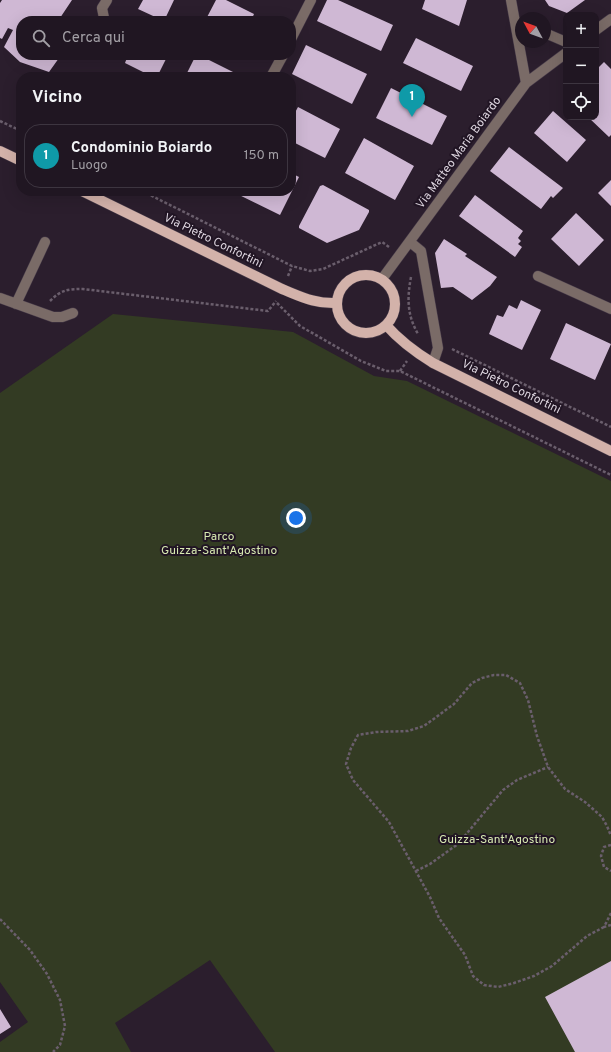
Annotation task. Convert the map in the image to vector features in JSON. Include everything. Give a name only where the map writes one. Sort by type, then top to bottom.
[{"type":"main road","points":[[0,151],[16,159]]},
{"type":"main road","name":"Via Pietro Confortini","points":[[92,196],[282,289],[311,300],[324,303],[337,303]]},
{"type":"main road","points":[[366,274],[382,279],[390,287],[394,296],[396,307],[392,317],[386,325],[379,330],[371,332],[362,333],[347,326],[341,319],[337,303],[343,286],[349,280],[366,274]]},
{"type":"main road","name":"Via Pietro Confortini","points":[[386,325],[415,352],[433,363],[611,451]]},
{"type":"street","points":[[104,16],[102,8],[106,0]]},
{"type":"street","points":[[296,29],[311,0]]},
{"type":"street","points":[[511,0],[515,12]]},
{"type":"street","points":[[599,28],[611,19]]},
{"type":"street","points":[[551,36],[563,41]]},
{"type":"street","points":[[521,48],[526,83]]},
{"type":"street","name":"Via Matteo Maria Boiardo","points":[[382,279],[526,83],[563,55]]},
{"type":"street","points":[[274,72],[280,60]]},
{"type":"street","points":[[16,304],[45,242]]},
{"type":"street","points":[[410,242],[421,251],[438,348],[433,363]]},
{"type":"street","points":[[538,276],[611,309]]},
{"type":"street","points":[[0,298],[54,317],[62,317],[73,313]]},
{"type":"path","points":[[0,121],[16,129]]},
{"type":"path","points":[[152,196],[292,266],[310,270],[323,269],[382,242]]},
{"type":"path","points":[[412,272],[407,294],[410,317],[417,334],[438,348],[446,350],[453,348],[611,427]]},
{"type":"path","points":[[48,303],[56,295],[67,289],[82,289],[268,311],[276,301],[300,326],[361,361],[386,372],[400,371],[611,475]]},
{"type":"path","points":[[611,836],[608,826],[602,817],[585,802],[565,789],[548,767],[537,736],[528,700],[520,683],[506,675],[494,675],[482,678],[472,683],[454,704],[424,726],[408,731],[376,732],[358,735],[351,748],[346,764],[353,780],[389,822],[430,897],[439,918],[465,955],[473,976],[484,985],[498,987],[534,976],[552,966],[587,936],[611,925]]},
{"type":"path","points":[[416,871],[430,864],[458,844],[503,790],[517,780],[548,767]]},
{"type":"path","points":[[611,845],[604,847],[601,856],[604,867],[611,871]]},
{"type":"path","points":[[604,927],[611,913]]},
{"type":"path","points":[[0,920],[30,950],[47,974],[60,1000],[65,1026],[60,1044],[53,1052]]},
{"type":"green space","name":"Parco Guizza-Sant'Agostino","points":[[113,314],[293,332],[374,376],[407,381],[611,481],[611,1052],[275,1052],[210,960],[115,1023],[131,1052],[0,1052],[0,1042],[28,1022],[0,982],[0,393]]},
{"type":"building","points":[[2,0],[72,0],[61,16],[16,16],[16,58],[4,47],[13,30],[8,28],[2,39],[0,38],[0,3]]},
{"type":"building","points":[[143,0],[174,0],[166,16],[153,16],[138,9]]},
{"type":"building","points":[[216,0],[226,0],[254,14],[253,16],[208,16]]},
{"type":"building","points":[[327,0],[338,0],[393,25],[381,51],[317,21]]},
{"type":"building","points":[[425,0],[467,0],[459,26],[422,9]]},
{"type":"building","points":[[545,0],[585,0],[568,12],[549,6]]},
{"type":"building","points":[[416,38],[473,66],[461,91],[403,63]]},
{"type":"building","points":[[306,45],[367,74],[352,104],[296,76],[296,72],[293,72]]},
{"type":"building","points":[[18,60],[58,60],[49,72]]},
{"type":"building","points":[[126,60],[166,60],[160,72],[143,72],[125,63]]},
{"type":"building","points":[[194,60],[209,60],[233,72],[188,72]]},
{"type":"building","points":[[604,62],[611,69],[611,135],[609,137],[591,120],[599,120],[599,67]]},
{"type":"building","points":[[391,88],[447,116],[432,145],[376,118]]},
{"type":"building","points":[[298,107],[340,129],[325,158],[296,144],[296,111]]},
{"type":"building","points":[[553,111],[586,140],[567,162],[534,133]]},
{"type":"building","points":[[364,138],[414,166],[395,200],[345,173]]},
{"type":"building","points":[[509,147],[563,188],[553,198],[551,196],[541,209],[490,171]]},
{"type":"building","points":[[296,176],[299,177],[296,183]]},
{"type":"building","points":[[611,180],[611,206],[598,193]]},
{"type":"building","points":[[323,185],[369,210],[359,230],[327,243],[299,228],[320,186]]},
{"type":"building","points":[[475,195],[523,231],[518,238],[521,241],[518,244],[522,247],[515,257],[459,216]]},
{"type":"building","points":[[241,196],[290,196],[280,215]]},
{"type":"building","points":[[576,213],[604,240],[579,266],[551,239]]},
{"type":"building","points":[[444,239],[467,254],[465,256],[497,277],[490,286],[472,300],[453,287],[441,288],[435,253]]},
{"type":"building","points":[[521,300],[541,310],[522,350],[489,334],[497,315],[503,317],[509,305],[517,309]]},
{"type":"building","points":[[566,323],[611,344],[595,380],[550,359]]},
{"type":"building","points":[[611,961],[611,1052],[575,1052],[545,997]]},
{"type":"building","points":[[0,1009],[11,1027],[0,1034]]},
{"type":"place","name":"Condominio Boiardo","points":[[412,117]]},
{"type":"park label","name":"Guizza-Sant'Agostino","points":[[497,840]]}]
